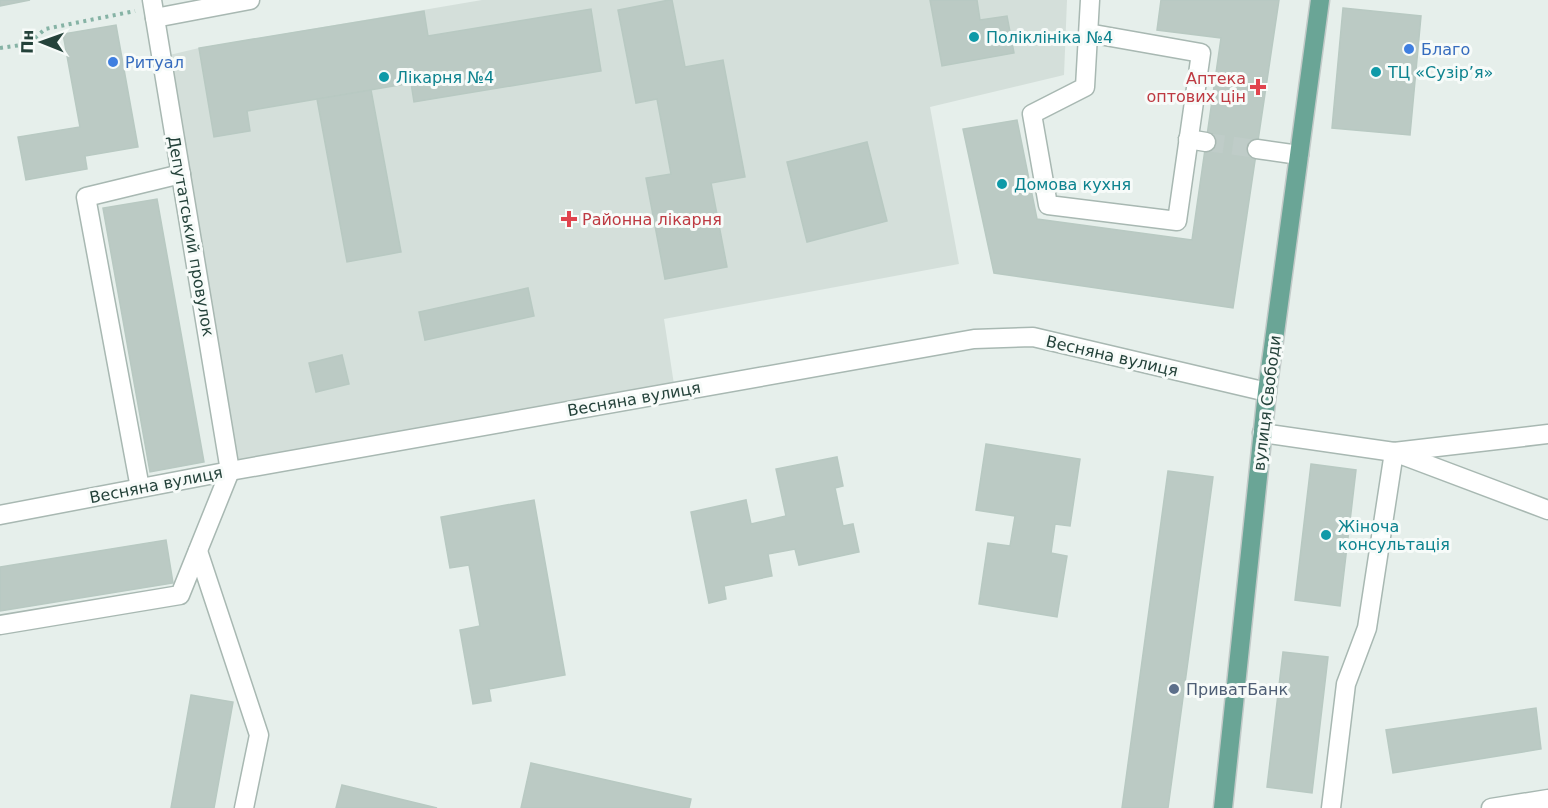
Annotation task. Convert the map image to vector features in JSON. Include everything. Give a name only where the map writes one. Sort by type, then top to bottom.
[{"type":"main road","name":"вулиця Свободи","points":[[1223,808],[1262,433],[1320,0]]},
{"type":"street","points":[[153,8],[250,0]]},
{"type":"street","points":[[1088,33],[1201,53],[1197,141],[1177,221],[1048,205],[1032,114],[1084,87],[1090,0]]},
{"type":"street","name":"Депутатський провулок","points":[[153,8],[230,471]]},
{"type":"street","points":[[1257,149],[1299,155]]},
{"type":"street","points":[[140,488],[86,197],[181,174]]},
{"type":"street","name":"Весняна вулиця","points":[[0,515],[230,471],[974,339],[1033,337],[1267,392]]},
{"type":"street","points":[[1262,433],[1394,452],[1548,510]]},
{"type":"street","points":[[1394,452],[1548,434]]},
{"type":"street","points":[[1331,808],[1346,684],[1367,628],[1394,452]]},
{"type":"street","points":[[0,625],[180,596],[230,471]]},
{"type":"street","points":[[198,551],[259,735],[244,808]]},
{"type":"street","points":[[1491,808],[1548,799]]},
{"type":"path","points":[[0,48],[28,44],[45,29],[153,8]]},
{"type":"shaded area","name":"Районна лікарня","points":[[482,0],[1067,0],[1064,75],[930,107],[959,264],[664,319],[675,391],[230,471],[161,57],[199,48]]},
{"type":"building","points":[[0,0],[30,0],[0,6]]},
{"type":"building","points":[[672,0],[685,67],[723,60],[745,177],[711,183],[727,267],[665,279],[646,178],[671,174],[657,99],[636,103],[618,10]]},
{"type":"building","name":"Поліклініка №4","points":[[930,0],[977,0],[980,20],[1007,16],[1014,53],[942,66]]},
{"type":"building","name":"Домова кухня","points":[[1161,0],[1279,0],[1233,308],[994,273],[963,129],[1017,120],[1037,219],[1192,240],[1221,38],[1157,30]]},
{"type":"building","name":"ТЦ «Сузір’я»","points":[[1343,8],[1421,16],[1410,135],[1332,128]]},
{"type":"building","name":"Лікарня №4","points":[[591,9],[601,71],[414,102],[411,83],[247,111],[250,131],[214,137],[199,48],[424,11],[428,36]]},
{"type":"building","points":[[116,25],[138,147],[85,156],[87,169],[26,180],[18,137],[80,127],[63,34]]},
{"type":"building","points":[[371,90],[401,252],[347,262],[317,99]]},
{"type":"building","points":[[867,142],[887,221],[807,242],[787,162]]},
{"type":"building","points":[[157,199],[204,462],[150,472],[103,208]]},
{"type":"building","points":[[528,288],[534,316],[425,340],[419,312]]},
{"type":"building","points":[[342,355],[349,384],[316,392],[309,363]]},
{"type":"building","points":[[986,444],[1080,459],[1070,526],[1055,524],[1051,553],[1067,556],[1057,617],[979,604],[988,543],[1010,546],[1015,516],[976,510]]},
{"type":"building","points":[[837,457],[843,486],[835,488],[843,526],[853,524],[859,552],[799,565],[795,549],[768,554],[772,576],[724,586],[726,599],[709,603],[691,512],[746,500],[751,524],[786,516],[776,469]]},
{"type":"building","name":"Жіноча консультація","points":[[1311,464],[1356,470],[1340,606],[1295,600]]},
{"type":"building","points":[[1168,471],[1213,477],[1168,808],[1122,808]]},
{"type":"building","points":[[534,500],[565,675],[489,689],[491,701],[473,704],[460,630],[480,626],[469,565],[450,568],[441,517]]},
{"type":"building","points":[[166,540],[173,583],[0,611],[0,567]]},
{"type":"building","points":[[1283,652],[1328,657],[1312,793],[1267,787]]},
{"type":"building","points":[[191,695],[233,702],[214,808],[171,808]]},
{"type":"building","points":[[1536,708],[1541,749],[1393,773],[1386,730]]},
{"type":"building","points":[[531,763],[691,799],[689,808],[521,808]]},
{"type":"building","points":[[342,785],[437,808],[336,808]]},
{"type":"tunnel","points":[[1206,142],[1257,149]]},
{"type":"place","name":"Поліклініка №4","points":[[974,37]]},
{"type":"place","name":"Благо","points":[[1409,49]]},
{"type":"place","name":"Ритуал","points":[[113,62]]},
{"type":"place","name":"ТЦ «Сузір’я»","points":[[1376,72]]},
{"type":"place","name":"Лікарня №4","points":[[384,77]]},
{"type":"place","name":"Аптека оптових цін","points":[[1258,87]]},
{"type":"place","name":"Домова кухня","points":[[1002,184]]},
{"type":"place","name":"Районна лікарня","points":[[569,219]]},
{"type":"place","name":"Жіноча консультація","points":[[1326,535]]},
{"type":"place","name":"ПриватБанк","points":[[1174,689]]}]
